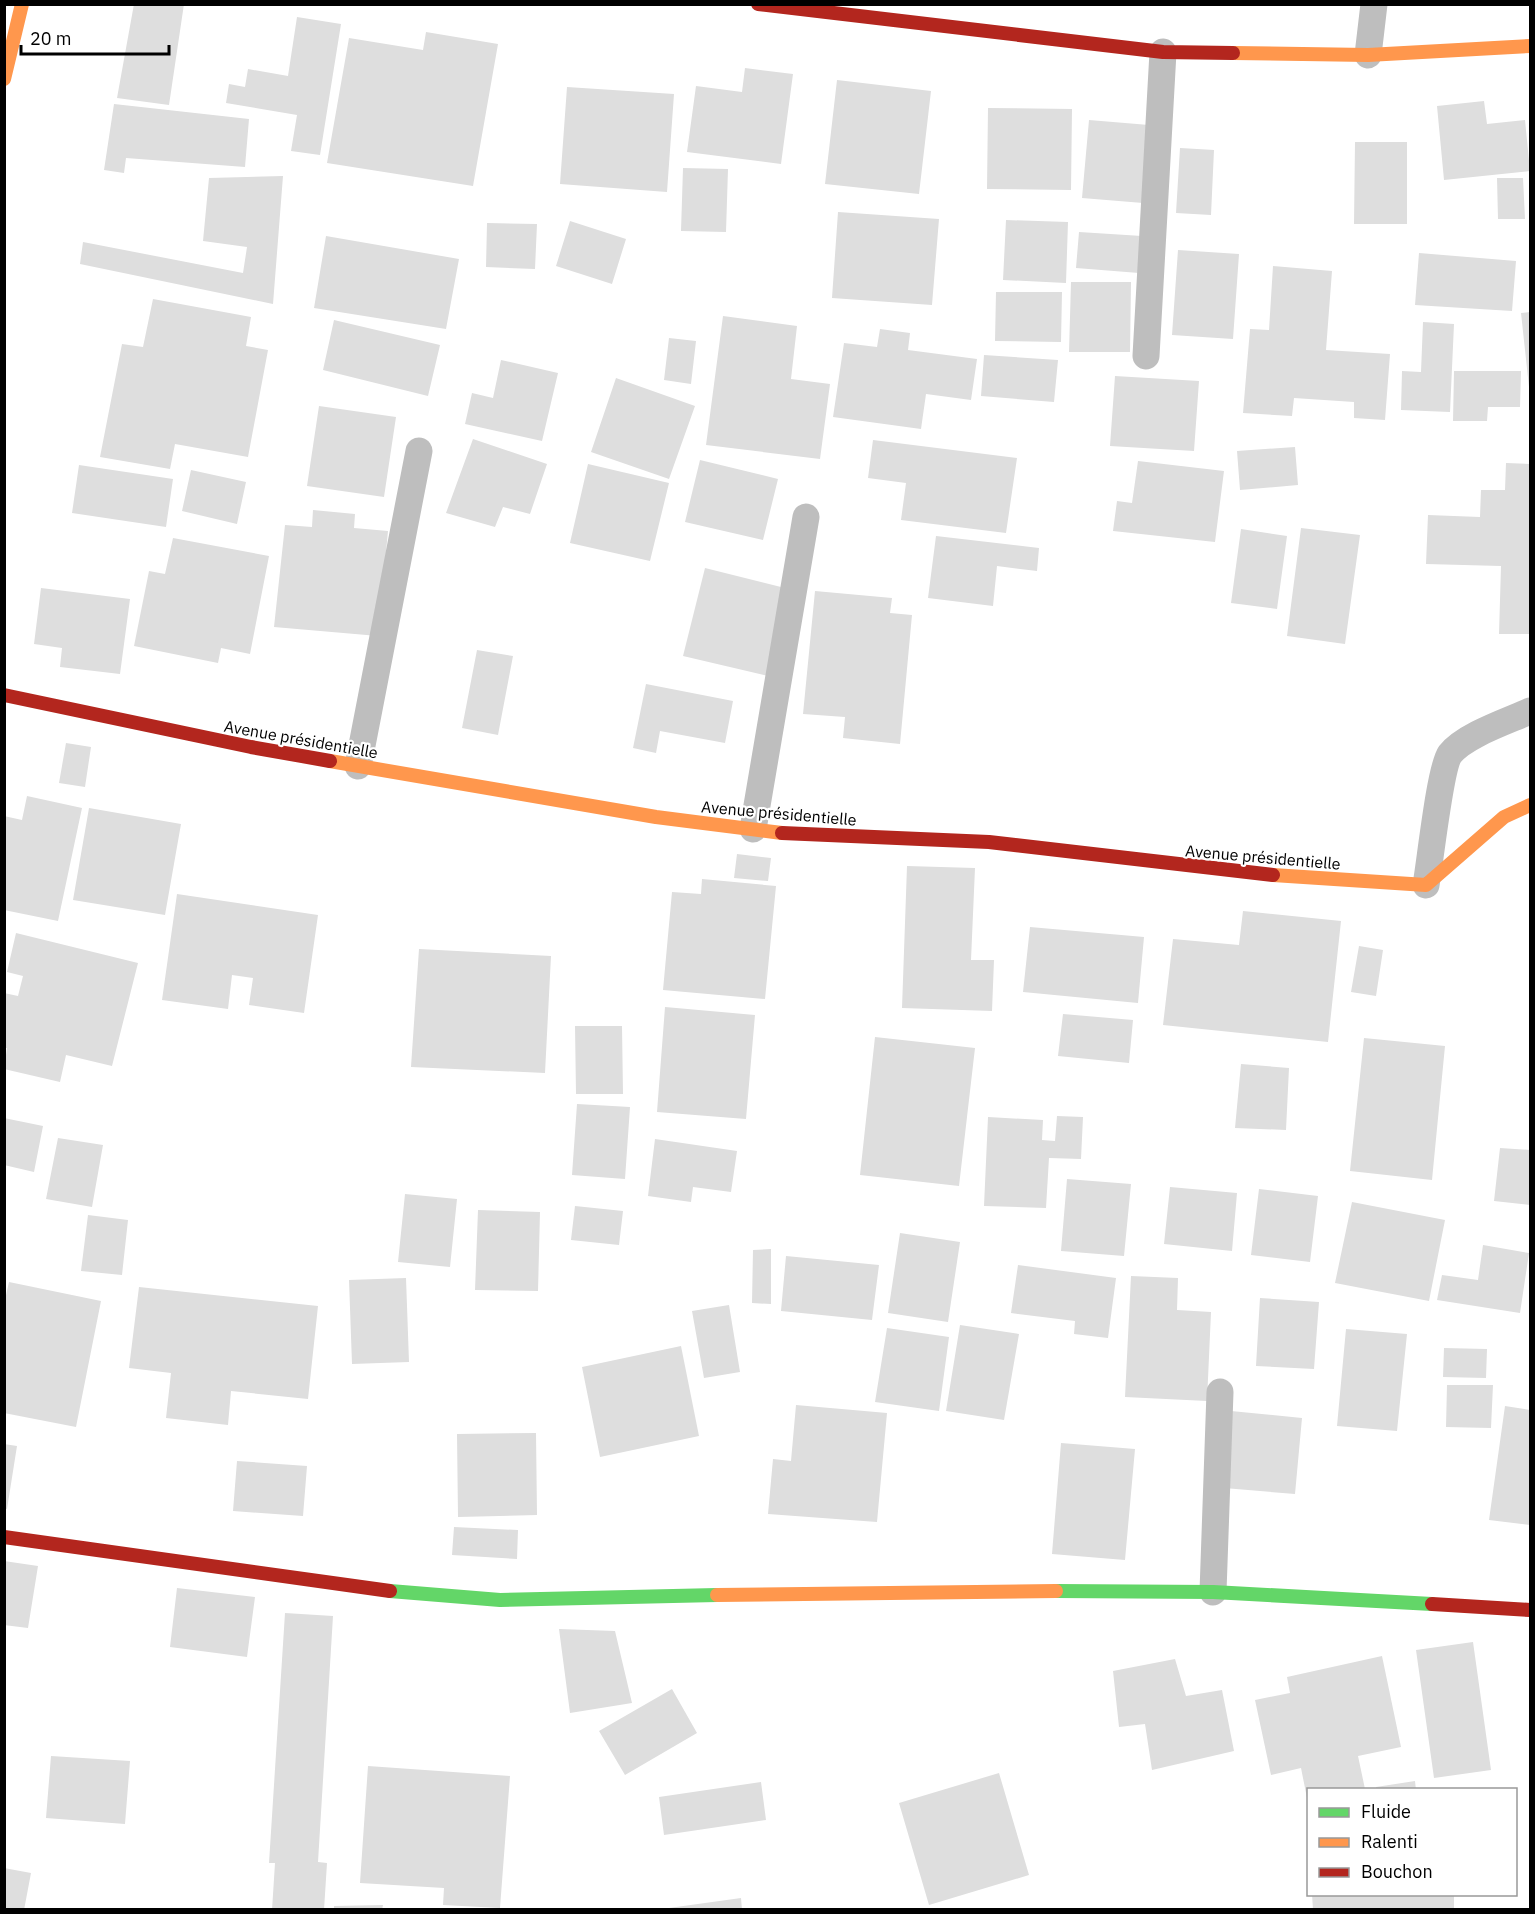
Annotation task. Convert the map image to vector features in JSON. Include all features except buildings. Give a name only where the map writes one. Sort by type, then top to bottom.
[{"type":"street","points":[[4,79],[22,4]]},
{"type":"street","points":[[758,4],[1163,52],[1368,55],[1530,46]]},
{"type":"street","name":"Avenue présidentielle","points":[[4,695],[251,747],[656,817],[800,835],[989,842],[1239,873],[1426,885]]},
{"type":"street","points":[[1426,885],[1445,875],[1508,813],[1530,805]]},
{"type":"street","points":[[4,1537],[358,1589],[500,1600],[965,1590],[1213,1592],[1530,1610]]},
{"type":"lane","points":[[1368,55],[1374,4]]},
{"type":"lane","points":[[1146,356],[1163,52]]},
{"type":"lane","points":[[358,766],[419,451]]},
{"type":"lane","points":[[753,829],[806,516]]},
{"type":"lane","points":[[1426,885],[1442,782],[1449,755],[1471,738],[1530,711]]},
{"type":"lane","points":[[1213,1592],[1220,1392]]},
{"type":"traffic: fast","points":[[390,1591],[500,1600],[717,1595]]},
{"type":"traffic: fast","points":[[1056,1591],[1213,1592],[1432,1604]]},
{"type":"traffic: slow","points":[[4,79],[22,4]]},
{"type":"traffic: slow","points":[[1233,53],[1368,55],[1530,46]]},
{"type":"traffic: slow","points":[[330,761],[656,817],[782,833]]},
{"type":"traffic: slow","points":[[1273,875],[1426,885],[1504,817],[1530,805]]},
{"type":"traffic: slow","points":[[717,1595],[1056,1591]]},
{"type":"traffic: jam","points":[[758,4],[1163,52],[1233,53]]},
{"type":"traffic: jam","points":[[4,695],[251,747],[330,761]]},
{"type":"traffic: jam","points":[[782,833],[989,842],[1273,875]]},
{"type":"traffic: jam","points":[[4,1537],[390,1591]]},
{"type":"traffic: jam","points":[[1432,1604],[1530,1610]]}]
